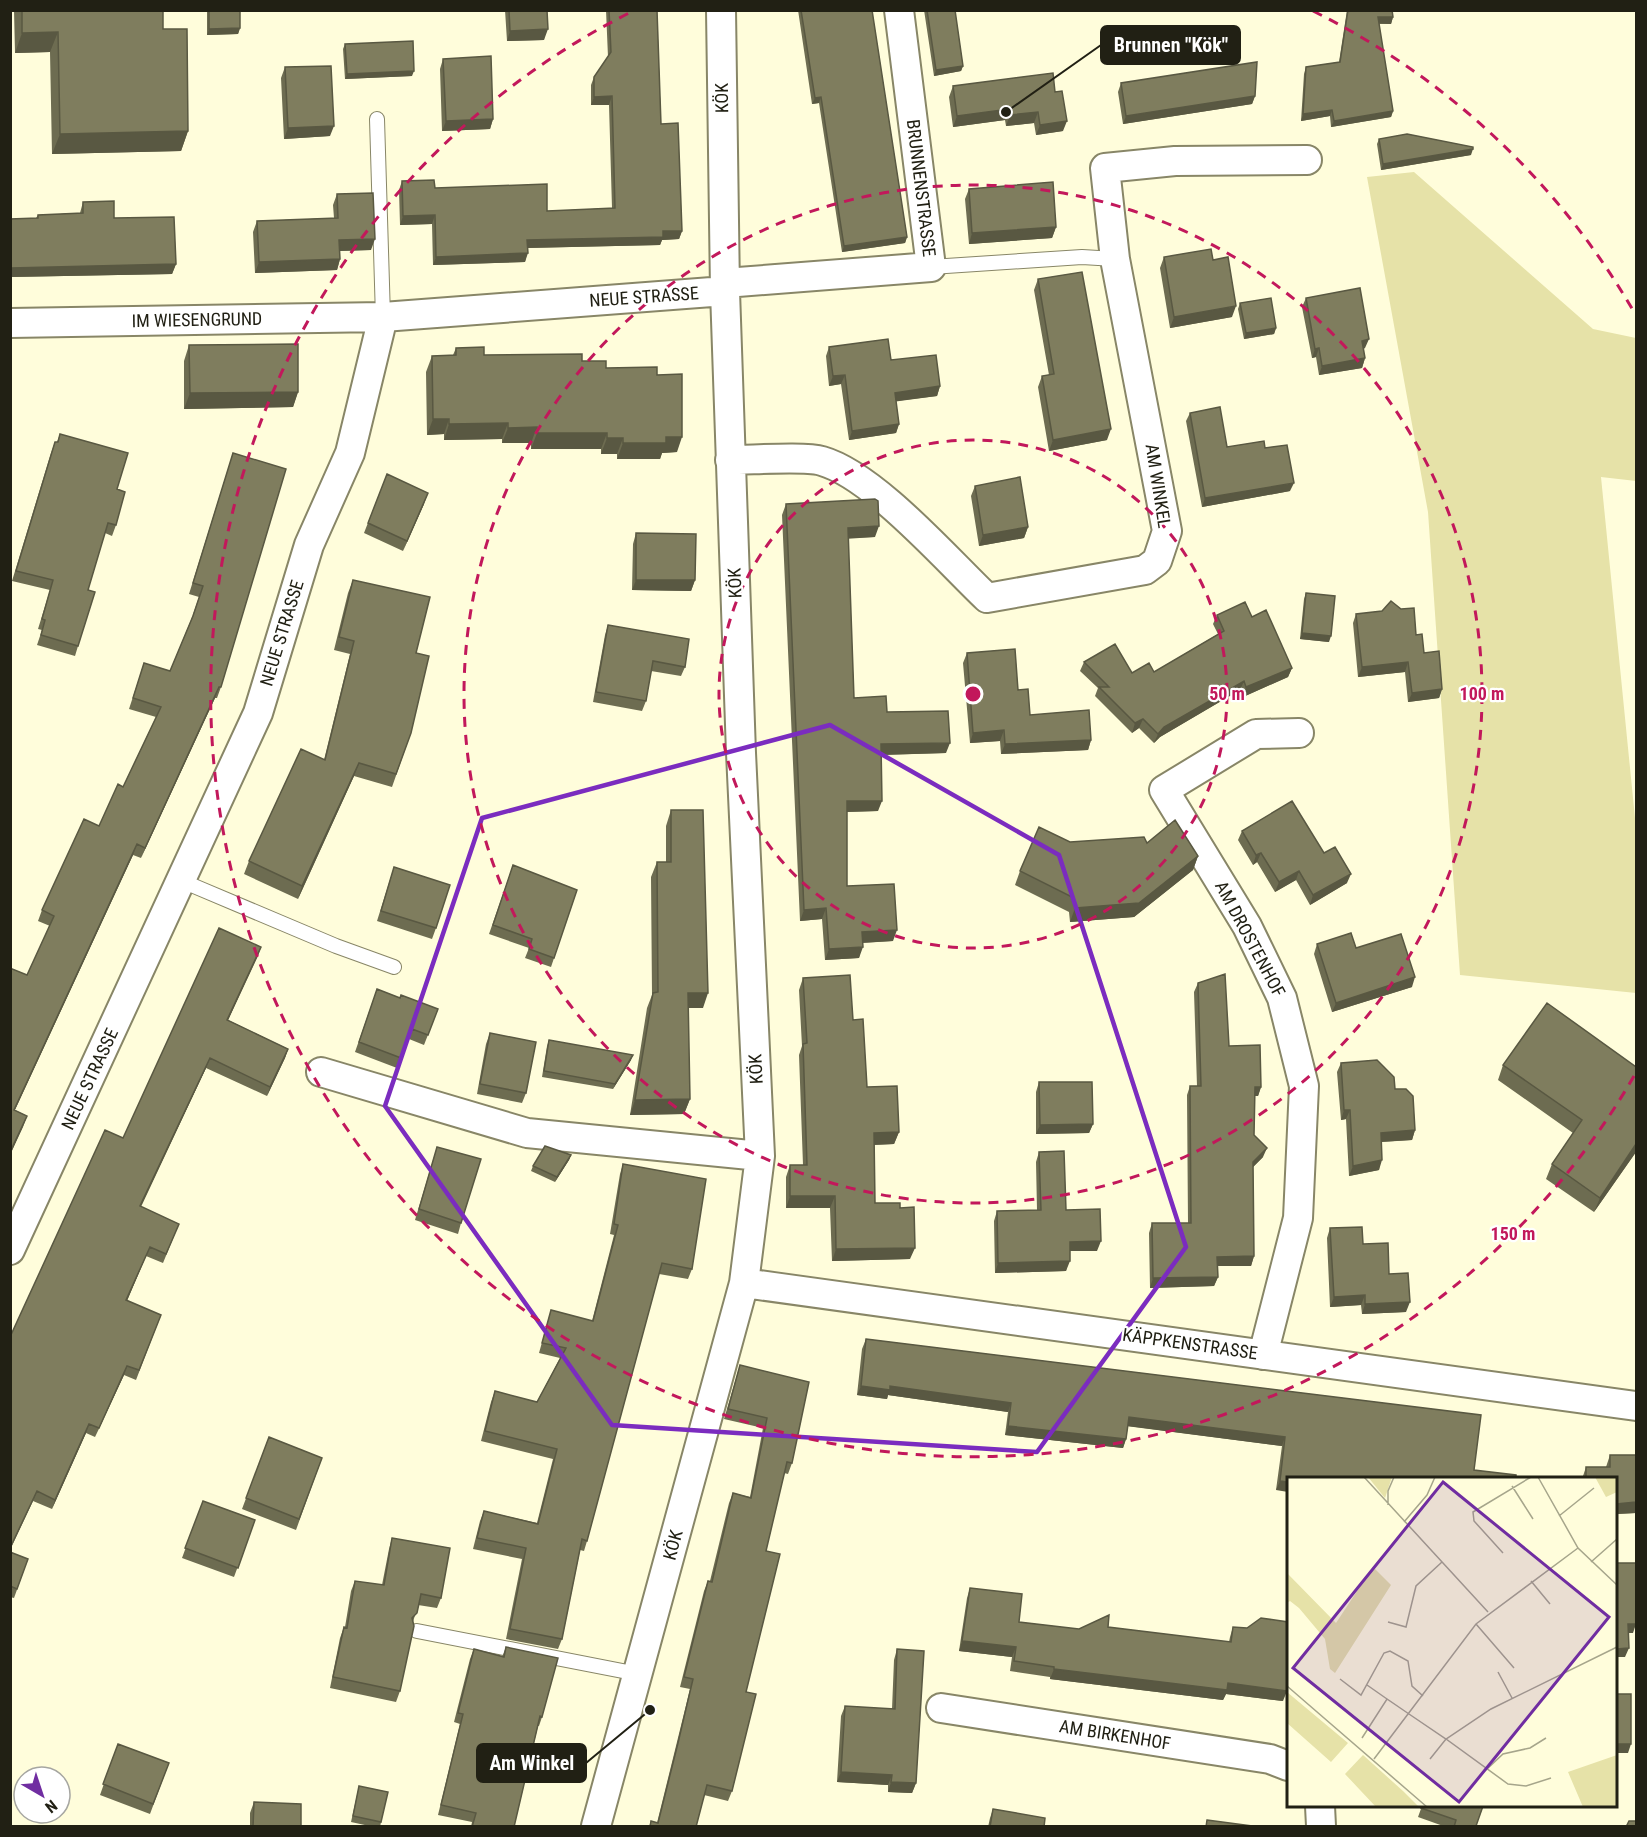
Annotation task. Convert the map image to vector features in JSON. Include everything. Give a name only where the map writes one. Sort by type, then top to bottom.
[{"type":"street","name":"KÖK","points":[[596,1827],[744,1283],[759,1156],[730,460],[721,10]]},
{"type":"street","name":"BRUNNENSTRASSE","points":[[725,287],[931,267],[899,10]]},
{"type":"street","name":"AM WINKEL","points":[[730,460],[820,460],[846,471],[869,486],[987,598],[1145,570],[1157,561],[1167,531],[1115,259],[1105,168],[1175,161],[1307,160]]},
{"type":"street","name":"NEUE STRASSE","points":[[10,1250],[258,713],[309,545],[350,453],[383,317],[725,287]]},
{"type":"street","name":"IM WIESENGRUND","points":[[10,323],[383,317]]},
{"type":"street","name":"AM DROSTENHOF","points":[[1263,1354],[1298,1218],[1304,1086],[1282,998],[1247,926],[1164,790],[1256,734],[1299,733]]},
{"type":"street","points":[[321,1072],[527,1133],[759,1156]]},
{"type":"street","name":"KÄPPKENSTRASSE","points":[[744,1283],[1636,1406]]},
{"type":"street","name":"AM BIRKENHOF","points":[[941,1708],[1270,1759],[1287,1766]]},
{"type":"street","points":[[1320,1807],[1321,1827]]},
{"type":"lane","points":[[377,119],[383,317]]},
{"type":"lane","points":[[931,267],[1082,257],[1115,259]]},
{"type":"lane","points":[[182,881],[336,946],[394,967]]},
{"type":"lane","points":[[417,1631],[638,1674]]},
{"type":"highlighted area","points":[[830,725],[1059,855],[1186,1247],[1037,1452],[612,1425],[385,1106],[482,818]]},
{"type":"shaded area","points":[[1414,172],[1593,329],[1636,338],[1636,481],[1601,477],[1636,828],[1636,993],[1460,975],[1428,512],[1367,177]]},
{"type":"building","points":[[22,10],[163,10],[163,29],[187,29],[188,131],[60,134],[58,32],[22,33]]},
{"type":"building","points":[[209,10],[240,10],[240,28],[209,29]]},
{"type":"building","points":[[509,10],[547,10],[548,29],[510,31]]},
{"type":"building","points":[[609,10],[657,10],[661,124],[678,123],[682,231],[663,231],[663,237],[527,240],[528,253],[436,257],[435,215],[403,216],[402,181],[434,180],[435,188],[547,184],[547,211],[615,208],[612,96],[594,97],[594,77],[611,52]]},
{"type":"building","points":[[801,10],[872,10],[907,237],[844,246],[821,97],[815,98]]},
{"type":"building","points":[[927,10],[955,10],[963,66],[936,70]]},
{"type":"building","points":[[1348,10],[1392,10],[1393,17],[1378,17],[1393,111],[1334,121],[1332,110],[1303,114],[1306,67],[1340,62]]},
{"type":"building","points":[[413,41],[414,71],[347,74],[345,44]]},
{"type":"building","points":[[491,56],[493,119],[446,121],[443,59]]},
{"type":"building","points":[[1257,62],[1255,96],[1126,116],[1121,83]]},
{"type":"building","points":[[331,66],[334,126],[288,128],[285,67]]},
{"type":"building","points":[[1053,73],[1055,92],[1062,91],[1067,121],[1040,125],[1038,112],[1010,115],[1009,109],[957,116],[953,86]]},
{"type":"building","points":[[1407,134],[1473,147],[1473,149],[1383,164],[1379,139]]},
{"type":"building","points":[[1053,182],[1056,227],[972,233],[969,189]]},
{"type":"building","points":[[373,193],[375,239],[339,240],[340,259],[259,262],[257,221],[338,218],[337,194]]},
{"type":"building","points":[[114,201],[114,218],[174,217],[176,264],[10,268],[10,219],[83,213],[83,202]]},
{"type":"building","points":[[1211,249],[1213,260],[1228,257],[1236,306],[1174,317],[1164,257]]},
{"type":"building","points":[[1082,272],[1111,429],[1053,440],[1042,376],[1054,374],[1038,279]]},
{"type":"building","points":[[1360,288],[1369,339],[1362,341],[1365,358],[1322,366],[1319,348],[1315,349],[1306,298]]},
{"type":"building","points":[[1271,298],[1276,328],[1246,333],[1240,303]]},
{"type":"building","points":[[888,339],[891,360],[936,355],[940,386],[895,393],[899,424],[852,431],[845,375],[833,376],[829,347]]},
{"type":"building","points":[[298,344],[298,392],[190,393],[189,345]]},
{"type":"building","points":[[484,347],[484,355],[582,354],[582,361],[606,361],[606,368],[657,367],[657,375],[682,374],[682,437],[666,437],[666,443],[623,443],[623,438],[607,438],[607,433],[537,433],[537,427],[508,428],[508,423],[449,424],[449,419],[433,419],[432,356],[456,355],[456,348]]},
{"type":"building","points":[[1220,407],[1227,447],[1264,441],[1265,448],[1287,445],[1294,483],[1205,498],[1190,413]]},
{"type":"building","points":[[60,434],[128,453],[117,489],[125,492],[116,525],[108,523],[88,590],[95,592],[78,646],[41,635],[45,620],[42,619],[53,580],[16,571],[55,442],[58,442]]},
{"type":"building","points":[[233,453],[286,469],[221,687],[219,687],[145,848],[137,844],[14,1110],[27,1116],[10,1152],[10,968],[27,975],[54,916],[42,910],[84,819],[99,826],[118,784],[123,787],[161,707],[133,698],[144,663],[170,671],[193,616],[203,586],[193,583]]},
{"type":"building","points":[[387,474],[428,493],[407,541],[368,523]]},
{"type":"building","points":[[1020,477],[1028,527],[983,535],[975,486]]},
{"type":"building","points":[[875,499],[878,501],[879,526],[848,528],[854,698],[886,696],[887,712],[948,711],[950,743],[881,744],[882,801],[847,801],[847,886],[894,884],[897,930],[862,932],[863,947],[829,949],[826,908],[804,910],[786,504]]},
{"type":"building","points":[[636,533],[696,534],[695,580],[636,580]]},
{"type":"building","points":[[353,580],[430,597],[416,653],[429,656],[411,733],[396,774],[359,763],[302,886],[249,861],[301,749],[325,760],[354,641],[339,637]]},
{"type":"building","points":[[1306,593],[1335,596],[1331,636],[1302,633]]},
{"type":"building","points":[[1391,601],[1401,609],[1414,608],[1416,635],[1422,634],[1424,653],[1439,651],[1442,689],[1412,693],[1408,662],[1362,667],[1356,614],[1382,611]]},
{"type":"building","points":[[1245,602],[1252,617],[1266,610],[1292,668],[1246,687],[1244,681],[1164,727],[1158,734],[1143,719],[1135,723],[1099,687],[1109,687],[1084,662],[1115,644],[1132,673],[1149,663],[1154,672],[1224,631],[1217,615]]},
{"type":"building","points":[[608,625],[689,639],[685,667],[653,661],[646,701],[596,692]]},
{"type":"building","points":[[1015,649],[1018,690],[1028,689],[1030,715],[1089,710],[1091,740],[1005,744],[1004,730],[973,733],[967,653]]},
{"type":"building","points":[[1292,801],[1324,853],[1335,847],[1351,874],[1313,895],[1299,871],[1279,882],[1261,853],[1256,855],[1242,831]]},
{"type":"building","points":[[671,810],[703,810],[708,993],[688,993],[690,1099],[635,1100],[653,993],[658,992],[657,862],[671,862]]},
{"type":"building","points":[[1175,820],[1198,856],[1139,903],[1075,908],[1074,898],[1020,871],[1039,827],[1070,842],[1144,837],[1147,843]]},
{"type":"building","points":[[513,865],[577,890],[554,958],[529,949],[532,939],[493,925]]},
{"type":"building","points":[[394,867],[450,885],[436,928],[381,911]]},
{"type":"building","points":[[219,928],[261,947],[227,1020],[288,1049],[270,1087],[210,1058],[140,1206],[179,1224],[166,1254],[150,1247],[126,1300],[161,1315],[139,1370],[127,1366],[99,1428],[89,1424],[55,1500],[37,1491],[10,1548],[10,1337],[105,1130],[123,1138]]},
{"type":"building","points":[[1351,933],[1356,948],[1401,934],[1415,977],[1336,1003],[1317,944]]},
{"type":"building","points":[[1225,974],[1229,1046],[1260,1045],[1261,1087],[1255,1087],[1254,1135],[1267,1148],[1253,1162],[1254,1256],[1217,1257],[1218,1277],[1153,1278],[1152,1223],[1191,1223],[1190,1086],[1201,1086],[1198,983]]},
{"type":"building","points":[[850,975],[853,1020],[863,1019],[867,1087],[897,1086],[899,1132],[874,1133],[875,1203],[900,1203],[900,1208],[914,1207],[915,1248],[836,1249],[835,1196],[790,1196],[790,1165],[807,1165],[803,1044],[807,1043],[803,978]]},
{"type":"building","points":[[377,989],[438,1009],[428,1035],[412,1029],[401,1058],[359,1042]]},
{"type":"building","points":[[1547,1003],[1636,1067],[1636,1144],[1600,1198],[1552,1164],[1582,1120],[1503,1065]]},
{"type":"building","points":[[490,1033],[536,1042],[526,1093],[480,1084]]},
{"type":"building","points":[[549,1040],[633,1055],[615,1084],[544,1071]]},
{"type":"building","points":[[1377,1060],[1394,1077],[1395,1089],[1406,1089],[1413,1096],[1415,1130],[1381,1133],[1382,1160],[1353,1166],[1350,1110],[1344,1110],[1341,1063]]},
{"type":"building","points":[[1039,1082],[1092,1082],[1093,1124],[1040,1125]]},
{"type":"building","points":[[545,1146],[571,1155],[557,1177],[533,1166]]},
{"type":"building","points":[[437,1147],[481,1159],[461,1223],[419,1209]]},
{"type":"building","points":[[1064,1151],[1066,1210],[1100,1209],[1101,1241],[1070,1242],[1070,1261],[998,1263],[997,1211],[1041,1210],[1039,1152]]},
{"type":"building","points":[[623,1164],[706,1179],[692,1269],[662,1263],[587,1541],[582,1539],[562,1639],[510,1629],[526,1548],[477,1538],[484,1511],[538,1524],[557,1449],[485,1431],[495,1391],[537,1402],[566,1348],[542,1343],[551,1310],[593,1321],[618,1225],[614,1224]]},
{"type":"building","points":[[1362,1227],[1363,1244],[1388,1243],[1389,1274],[1408,1273],[1410,1302],[1365,1304],[1365,1295],[1334,1297],[1330,1228]]},
{"type":"building","points":[[866,1339],[1481,1415],[1474,1470],[1516,1475],[1516,1477],[1287,1477],[1287,1482],[1280,1481],[1285,1437],[1129,1417],[1126,1439],[1008,1426],[1011,1403],[890,1386],[890,1390],[861,1386]]},
{"type":"building","points":[[740,1365],[809,1382],[792,1463],[787,1462],[766,1551],[780,1554],[746,1692],[756,1694],[732,1791],[707,1785],[696,1827],[650,1827],[651,1821],[658,1823],[678,1743],[693,1679],[684,1677],[708,1581],[712,1582],[733,1493],[751,1498],[767,1418],[728,1409]]},
{"type":"building","points":[[269,1437],[322,1458],[299,1519],[246,1498]]},
{"type":"building","points":[[1610,1455],[1636,1455],[1636,1502],[1617,1504],[1617,1477],[1586,1477],[1586,1467],[1610,1467]]},
{"type":"building","points":[[203,1501],[255,1520],[238,1568],[185,1548]]},
{"type":"building","points":[[392,1538],[450,1548],[441,1598],[421,1594],[417,1613],[412,1618],[414,1626],[400,1691],[333,1677],[344,1627],[347,1628],[355,1581],[384,1585]]},
{"type":"building","points":[[10,1552],[28,1559],[17,1589],[10,1586]]},
{"type":"building","points":[[1617,1563],[1636,1563],[1636,1624],[1628,1624],[1629,1648],[1617,1649]]},
{"type":"building","points":[[970,1588],[1022,1594],[1019,1622],[1079,1629],[1109,1615],[1108,1627],[1231,1642],[1233,1627],[1247,1628],[1261,1618],[1287,1622],[1287,1691],[1228,1683],[1227,1690],[1054,1669],[1054,1667],[1014,1661],[1016,1647],[962,1641]]},
{"type":"building","points":[[506,1647],[558,1658],[542,1717],[540,1716],[514,1827],[472,1827],[476,1813],[441,1805],[463,1714],[458,1713],[474,1649],[504,1657]]},
{"type":"building","points":[[897,1649],[924,1651],[916,1783],[891,1782],[892,1775],[841,1772],[845,1706],[895,1709]]},
{"type":"building","points":[[1617,1694],[1631,1694],[1631,1744],[1617,1744]]},
{"type":"building","points":[[118,1744],[169,1763],[153,1804],[103,1784]]},
{"type":"building","points":[[359,1786],[388,1792],[381,1822],[353,1816]]},
{"type":"building","points":[[254,1802],[301,1804],[301,1827],[253,1827]]},
{"type":"building","points":[[1483,1807],[1476,1826],[1478,1827],[1454,1827],[1456,1820],[1421,1808]]},
{"type":"building","points":[[993,1809],[1045,1818],[1044,1827],[990,1827]]},
{"type":"building","points":[[1207,1820],[1260,1827],[1206,1827]]},
{"type":"building","points":[[1629,1821],[1636,1821],[1636,1827],[1626,1827]]},
{"type":"place","name":"Brunnen \"Kök\"","points":[[1006,112]]},
{"type":"place","name":"Am Winkel","points":[[650,1710]]}]
